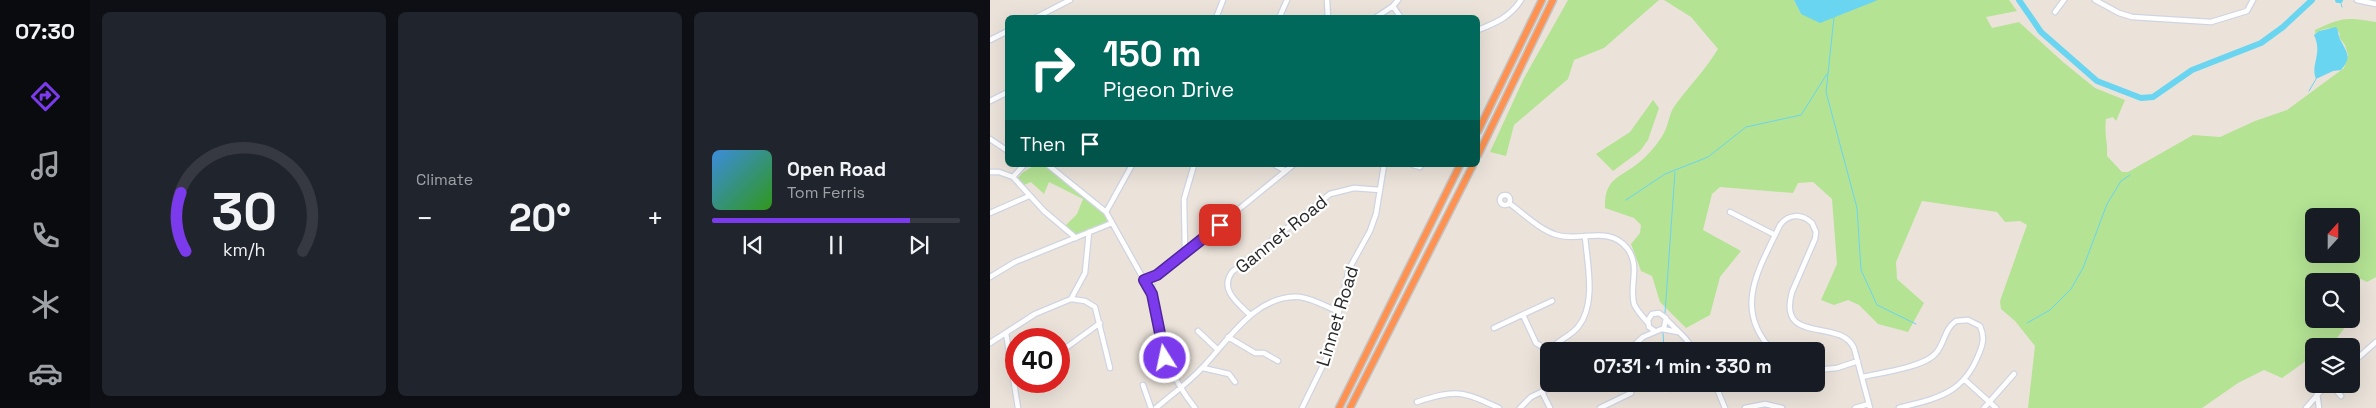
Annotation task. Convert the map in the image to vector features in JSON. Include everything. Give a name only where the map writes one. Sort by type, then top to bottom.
[{"type":"highway","points":[[1480,127],[1542,0]]},
{"type":"highway","points":[[1480,151],[1553,0]]},
{"type":"highway","points":[[1339,408],[1459,167]]},
{"type":"highway","points":[[1350,408],[1472,167]]},
{"type":"street","points":[[1041,15],[1070,0]]},
{"type":"street","points":[[1217,15],[1223,0]]},
{"type":"street","points":[[1280,15],[1287,0]]},
{"type":"street","points":[[1327,0],[1328,15]]},
{"type":"street","points":[[1380,15],[1393,6],[1398,0]]},
{"type":"street","points":[[1480,29],[1498,23],[1516,8],[1521,0]]},
{"type":"street","points":[[2055,12],[2064,0]]},
{"type":"street","points":[[2094,0],[2119,13],[2132,17],[2211,22],[2247,11],[2253,0]]},
{"type":"street","points":[[2356,0],[2376,4]]},
{"type":"street","points":[[1393,6],[1399,15]]},
{"type":"street","points":[[990,40],[1005,32]]},
{"type":"street","points":[[990,101],[1005,94]]},
{"type":"street","points":[[990,139],[1005,150]]},
{"type":"street","points":[[1013,177],[1022,167]]},
{"type":"street","points":[[1050,167],[1106,212],[1141,273],[1149,281],[1165,358],[1180,388],[1195,408]]},
{"type":"street","points":[[1106,212],[1131,167]]},
{"type":"street","points":[[1185,253],[1184,198],[1193,167]]},
{"type":"street","points":[[1279,167],[1286,171]]},
{"type":"street","points":[[1149,281],[1291,167]]},
{"type":"street","name":"Linnet Road","points":[[1302,408],[1329,352],[1349,269],[1370,231],[1376,214],[1384,167]]},
{"type":"street","points":[[990,172],[999,172],[1013,177],[1030,196],[1076,238]]},
{"type":"street","name":"Gannet Road","points":[[1250,315],[1228,292],[1227,284],[1232,272],[1330,194],[1354,188],[1380,190]]},
{"type":"street","points":[[990,213],[1030,196]]},
{"type":"street","points":[[1509,203],[1556,235],[1566,237],[1609,236],[1626,246],[1635,268],[1634,300],[1640,313],[1656,331]]},
{"type":"street","points":[[1730,212],[1776,234]]},
{"type":"street","points":[[1766,342],[1756,326],[1750,300],[1756,278],[1783,221],[1791,216],[1804,217],[1812,223],[1816,232],[1815,239],[1789,300],[1791,312],[1805,328],[1839,333],[1852,343],[1870,406],[1855,408]]},
{"type":"street","points":[[990,277],[1015,262],[1112,223]]},
{"type":"street","points":[[1071,299],[1085,273],[1089,232]]},
{"type":"street","points":[[1557,342],[1578,328],[1584,317],[1588,294],[1585,236]]},
{"type":"street","points":[[1156,408],[1202,368],[1217,349],[1250,315],[1277,300],[1289,298],[1310,299],[1340,312]]},
{"type":"street","points":[[1014,328],[1035,314],[1071,299],[1093,305],[1100,323],[1110,368]]},
{"type":"street","points":[[1494,328],[1552,301]]},
{"type":"street","points":[[1640,313],[1650,316],[1658,313],[1666,318],[1688,342]]},
{"type":"street","points":[[1523,315],[1536,342],[1540,345]]},
{"type":"street","points":[[1643,337],[1650,316]]},
{"type":"street","points":[[1662,329],[1666,323],[1666,318]]},
{"type":"street","points":[[1862,377],[1930,359],[1938,350],[1952,324],[1963,319],[1980,326],[1984,338],[1973,368],[1965,380],[1941,397],[1899,408]]},
{"type":"street","points":[[1070,345],[1100,323]]},
{"type":"street","points":[[1638,342],[1643,337],[1662,329],[1680,332]]},
{"type":"street","points":[[1198,331],[1217,349]]},
{"type":"street","points":[[990,343],[1005,334]]},
{"type":"street","points":[[1228,337],[1255,353],[1264,353],[1278,361]]},
{"type":"street","points":[[2360,356],[2376,342]]},
{"type":"street","points":[[1825,369],[1858,362]]},
{"type":"street","points":[[1202,368],[1229,374],[1235,382]]},
{"type":"street","points":[[1984,408],[2014,374]]},
{"type":"street","points":[[1965,380],[1996,408]]},
{"type":"street","points":[[1143,385],[1150,408]]},
{"type":"street","points":[[1417,402],[1444,393],[1455,392],[1468,394],[1492,407],[1499,408]]},
{"type":"street","points":[[1520,408],[1528,399],[1542,392],[1550,408]]},
{"type":"street","points":[[1718,392],[1725,408]]},
{"type":"street","points":[[1017,393],[1018,408]]},
{"type":"street","points":[[1600,408],[1631,393]]},
{"type":"street","points":[[2306,408],[2317,393]]},
{"type":"street","points":[[2317,393],[2319,408]]},
{"type":"street","points":[[1745,408],[1761,404],[1782,408]]},
{"type":"green space","points":[[1568,0],[1659,0],[1604,48],[1574,60],[1568,79],[1514,125],[1506,156],[1490,152],[1524,78]]},
{"type":"green space","points":[[1664,0],[1794,0],[1801,14],[1878,0],[2009,0],[2017,11],[1986,17],[1992,28],[2019,22],[2095,88],[2125,100],[2116,121],[2113,117],[2106,119],[2106,134],[2107,156],[2122,172],[2128,172],[2193,135],[2220,137],[2255,121],[2287,110],[2344,68],[2348,55],[2338,31],[2329,28],[2315,34],[2315,30],[2345,19],[2376,22],[2376,277],[2367,282],[2360,279],[2360,273],[2305,273],[2305,328],[2344,328],[2337,338],[2305,338],[2305,361],[2282,378],[2264,370],[2238,383],[2202,408],[2028,408],[2035,346],[2015,321],[2001,309],[2000,301],[2027,225],[2020,221],[2005,222],[1997,212],[1922,201],[1896,262],[1897,279],[1924,303],[1908,332],[1878,324],[1859,305],[1848,300],[1834,305],[1821,300],[1837,264],[1832,199],[1813,182],[1798,183],[1793,193],[1720,187],[1712,194],[1703,230],[1741,251],[1720,277],[1710,315],[1686,328],[1660,302],[1652,276],[1641,271],[1631,244],[1640,233],[1641,225],[1634,218],[1605,208],[1605,197],[1611,183],[1635,166],[1654,147],[1664,133],[1674,107],[1718,49],[1691,17]]},
{"type":"green space","points":[[1653,100],[1659,108],[1648,140],[1640,151],[1613,171],[1596,154],[1630,132]]},
{"type":"green space","points":[[1032,167],[1045,167],[1105,210],[1110,222],[1075,236],[1065,226],[1077,214],[1083,199],[1049,182],[1044,194],[1031,182],[1024,185],[1018,178]]},
{"type":"water","points":[[1794,0],[1878,0],[1820,23],[1801,14]]},
{"type":"water","points":[[2336,27],[2348,57],[2347,61],[2341,70],[2333,71],[2316,79],[2314,69],[2317,48],[2314,35],[2319,31]]},
{"type":"waterway","points":[[2019,0],[2041,32],[2097,81],[2141,98],[2153,97],[2192,70],[2261,43],[2283,27],[2312,0]]},
{"type":"waterway","points":[[2340,0],[2342,7]]},
{"type":"waterway","points":[[1834,17],[1826,92],[1857,208],[1861,270],[1877,305],[1916,324]]},
{"type":"waterway","points":[[1626,200],[1665,174],[1708,157],[1746,127],[1801,115],[1827,74]]},
{"type":"waterway","points":[[2309,91],[2316,79]]},
{"type":"waterway","points":[[1665,313],[1675,172]]},
{"type":"waterway","points":[[2027,323],[2050,310],[2071,289],[2083,268],[2107,204],[2121,181],[2130,175]]},
{"type":"waterway","points":[[1663,332],[1664,342]]},
{"type":"route","points":[[1165,358],[1152,294],[1144,284],[1144,280],[1157,275],[1220,225]]}]
